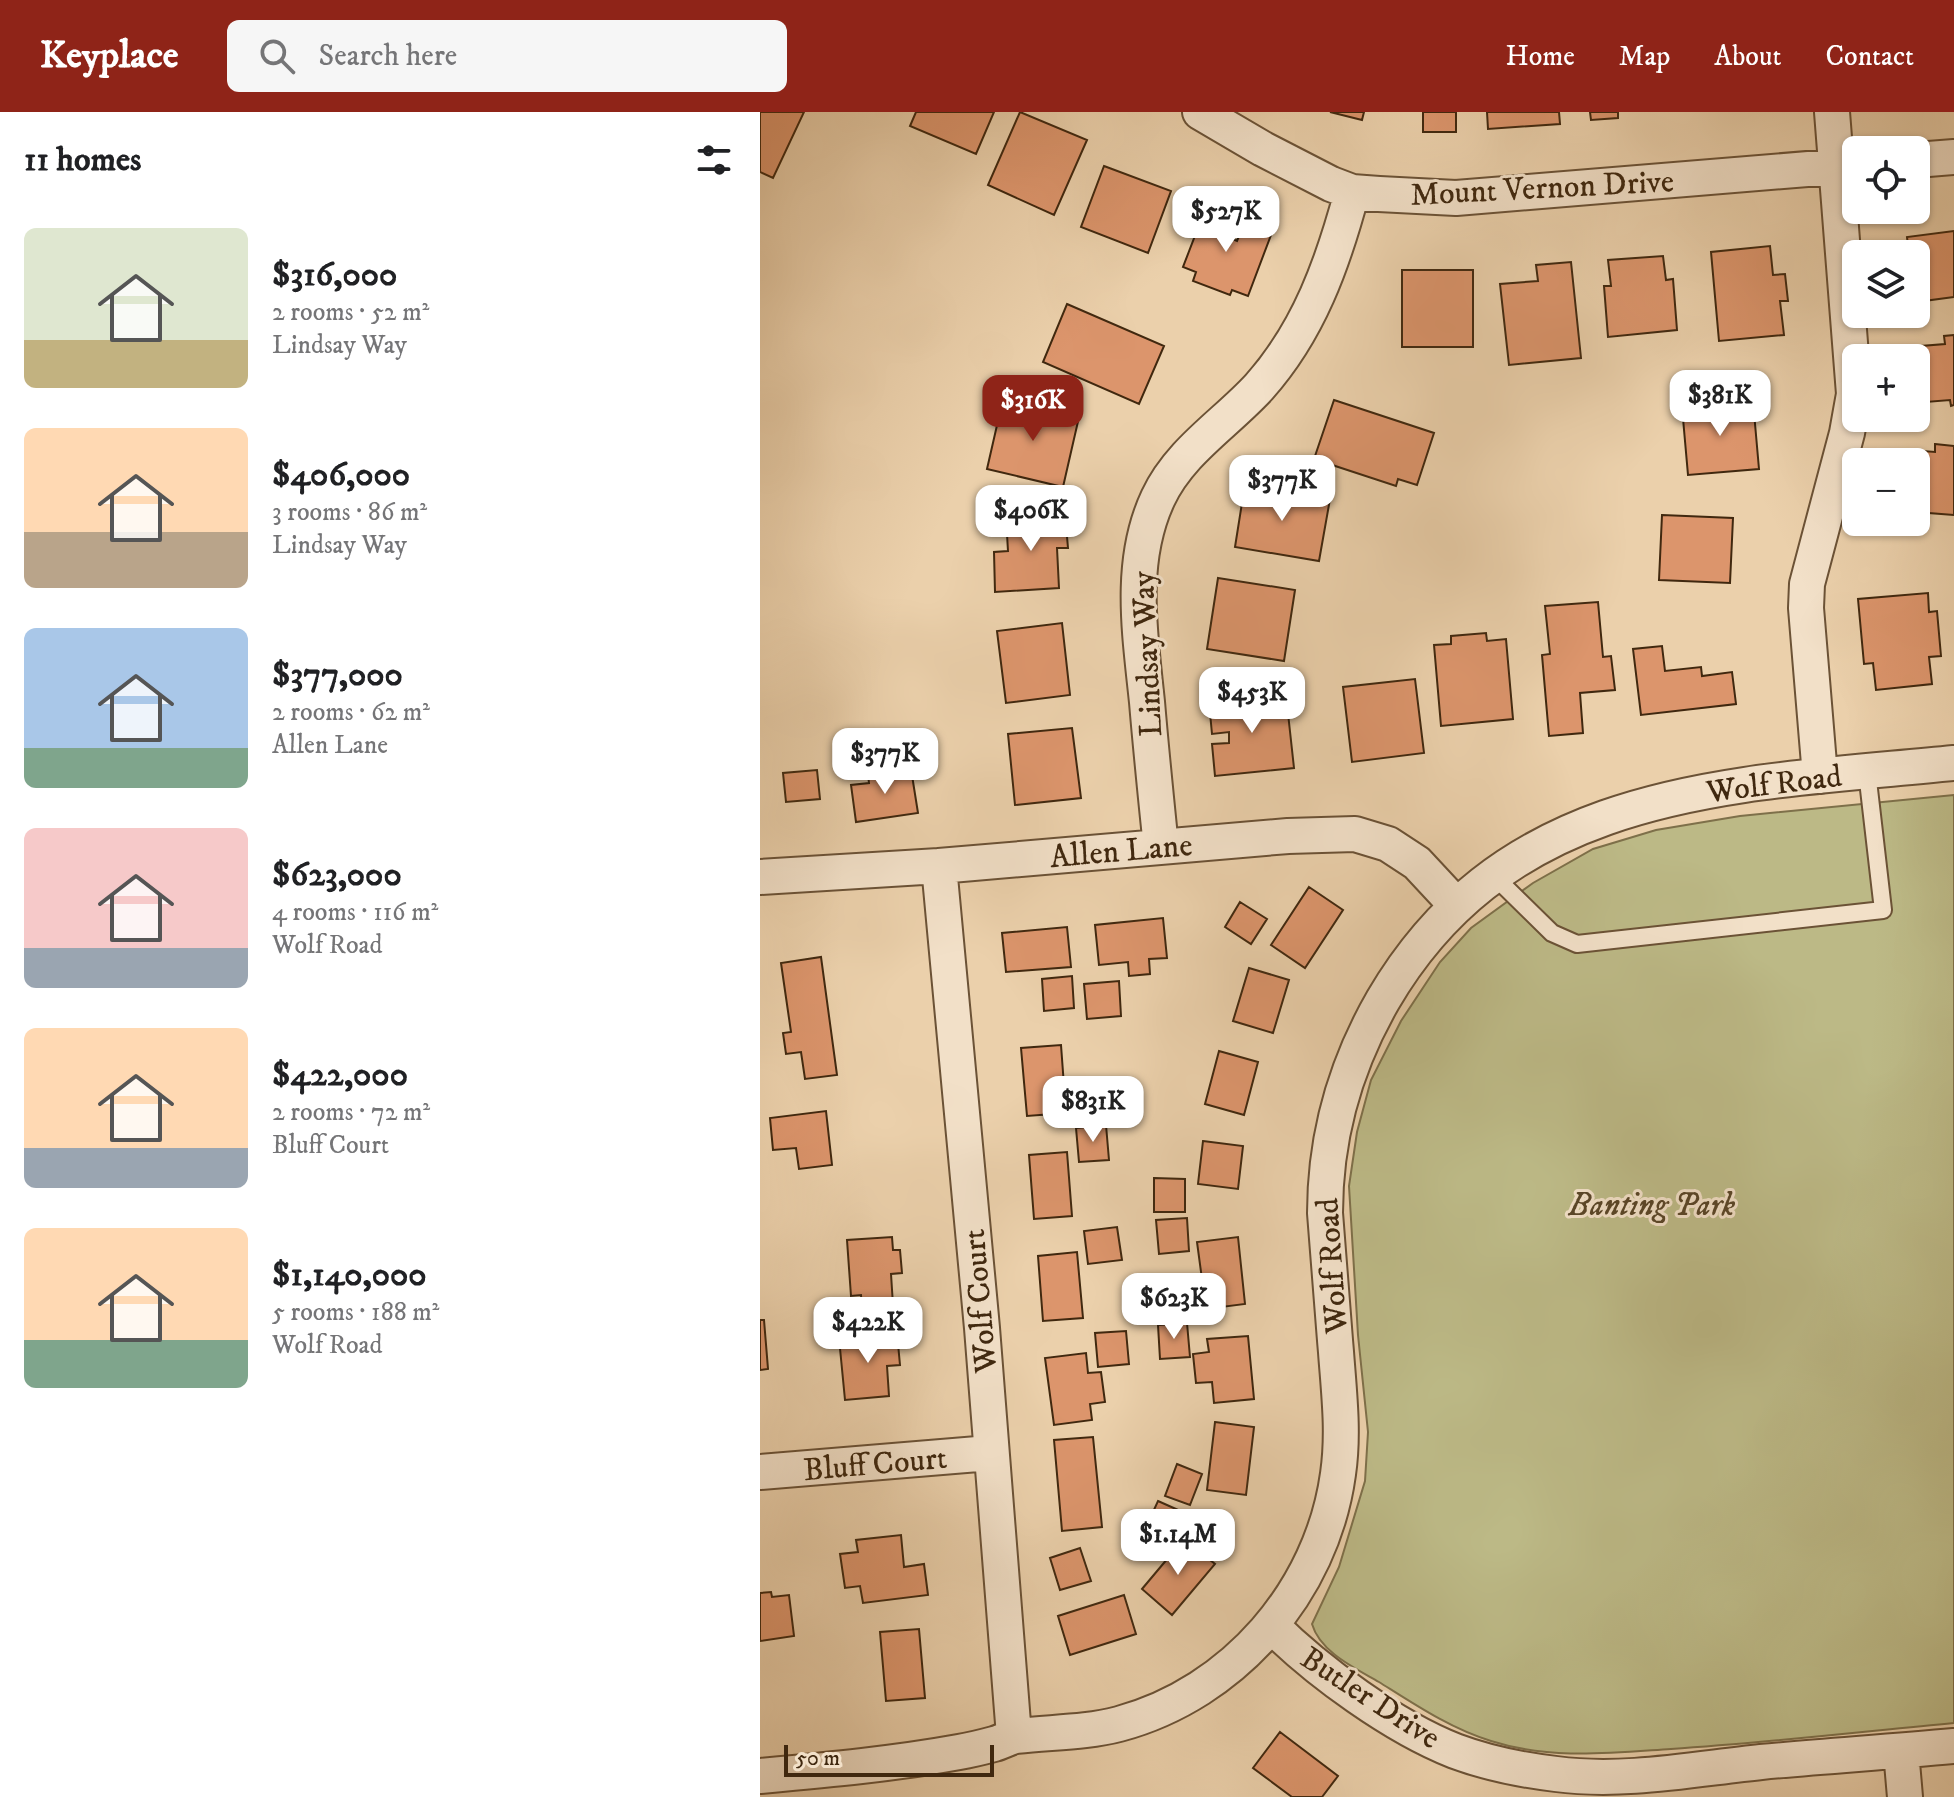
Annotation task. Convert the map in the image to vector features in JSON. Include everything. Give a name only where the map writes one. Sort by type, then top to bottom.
[{"type":"street","name":"Mount Vernon Drive","points":[[1200,112],[1263,149],[1352,192],[1456,198],[1842,166]]},
{"type":"street","points":[[1832,112],[1842,151]]},
{"type":"street","points":[[1930,159],[1954,157]]},
{"type":"street","name":"Lindsay Way","points":[[1161,847],[1140,633],[1139,593],[1144,536],[1159,496],[1183,458],[1260,385],[1305,322],[1336,253],[1352,192]]},
{"type":"street","points":[[1820,776],[1809,654],[1807,584],[1847,433],[1854,394],[1848,224]]},
{"type":"street","name":"Wolf Road","points":[[760,1776],[909,1760],[985,1746],[1014,1736],[1094,1730],[1155,1711],[1215,1678],[1271,1625],[1301,1583],[1332,1503],[1338,1473],[1340,1406],[1325,1213],[1328,1152],[1341,1094],[1363,1035],[1395,981],[1434,929],[1494,876],[1548,841],[1600,818],[1659,800],[1820,776],[1954,763]]},
{"type":"street","name":"Allen Lane","points":[[760,877],[939,866],[1288,836],[1355,834],[1388,844],[1417,863],[1457,906]]},
{"type":"street","name":"Wolf Court","points":[[939,866],[982,1328],[1014,1736]]},
{"type":"street","name":"Bluff Court","points":[[760,1472],[990,1453]]},
{"type":"street","name":"Butler Drive","points":[[1271,1625],[1291,1645],[1400,1723],[1518,1783],[1558,1775],[1628,1775],[1954,1746]]},
{"type":"street","points":[[1901,1751],[1905,1797]]},
{"type":"lane","points":[[1494,876],[1552,933],[1577,944],[1883,910],[1867,772]]},
{"type":"green space","name":"Banting Park","points":[[1954,795],[1954,1723],[1625,1752],[1580,1754],[1535,1751],[1491,1741],[1447,1723],[1330,1651],[1312,1624],[1339,1567],[1365,1481],[1368,1432],[1358,1335],[1349,1186],[1357,1132],[1371,1080],[1401,1021],[1440,962],[1471,928],[1533,883],[1593,849],[1656,830],[1740,816]]},
{"type":"building","points":[[760,112],[804,112],[773,178],[760,172]]},
{"type":"building","points":[[916,112],[994,112],[976,154],[910,126]]},
{"type":"building","points":[[1020,112],[1087,140],[1054,215],[988,185]]},
{"type":"building","points":[[1330,112],[1364,112],[1362,120]]},
{"type":"building","points":[[1423,112],[1456,112],[1456,132],[1423,132]]},
{"type":"building","points":[[1487,112],[1559,112],[1560,124],[1488,129]]},
{"type":"building","points":[[1590,112],[1618,112],[1618,118],[1591,120]]},
{"type":"building","points":[[1104,166],[1171,191],[1148,253],[1081,227]]},
{"type":"building","points":[[1206,207],[1237,219],[1230,238],[1237,241],[1244,224],[1271,235],[1248,296],[1232,290],[1230,295],[1193,281],[1196,272],[1183,267]]},
{"type":"building","points":[[1954,231],[1954,297],[1930,300],[1930,240],[1907,240],[1907,237]]},
{"type":"building","points":[[1770,246],[1773,275],[1785,274],[1788,301],[1780,301],[1784,335],[1719,341],[1711,252]]},
{"type":"building","points":[[1663,256],[1666,280],[1673,279],[1677,330],[1608,337],[1604,286],[1611,286],[1608,260]]},
{"type":"building","points":[[1571,262],[1581,358],[1509,365],[1500,284],[1538,281],[1536,265]]},
{"type":"building","points":[[1402,270],[1473,270],[1473,347],[1402,347]]},
{"type":"building","points":[[1067,304],[1164,346],[1139,404],[1043,362]]},
{"type":"building","points":[[1954,335],[1954,405],[1951,406],[1950,400],[1930,402],[1930,345],[1945,344],[1944,336]]},
{"type":"building","points":[[1003,399],[1079,417],[1063,487],[987,469]]},
{"type":"building","points":[[1334,400],[1434,433],[1417,485],[1398,479],[1396,486],[1314,459]]},
{"type":"building","points":[[1753,401],[1759,469],[1688,475],[1682,407]]},
{"type":"building","points":[[1935,444],[1954,446],[1954,515],[1930,513],[1930,452],[1935,452]]},
{"type":"building","points":[[1245,484],[1330,499],[1319,561],[1235,547]]},
{"type":"building","points":[[1065,514],[1068,548],[1057,548],[1059,588],[995,592],[994,552],[1008,551],[1006,517]]},
{"type":"building","points":[[1662,515],[1733,518],[1730,583],[1659,580]]},
{"type":"building","points":[[1218,578],[1295,590],[1284,661],[1207,649]]},
{"type":"building","points":[[1928,593],[1929,612],[1937,611],[1941,656],[1929,657],[1932,684],[1876,690],[1873,663],[1864,664],[1858,599]]},
{"type":"building","points":[[1598,602],[1603,657],[1611,656],[1615,690],[1580,693],[1583,733],[1549,736],[1542,655],[1550,654],[1545,606]]},
{"type":"building","points":[[1062,623],[1070,695],[1006,703],[997,631]]},
{"type":"building","points":[[1486,633],[1487,641],[1506,639],[1513,719],[1441,726],[1434,645],[1451,644],[1451,636]]},
{"type":"building","points":[[1662,646],[1665,671],[1701,667],[1702,676],[1732,672],[1736,704],[1641,715],[1633,649]]},
{"type":"building","points":[[1415,679],[1424,753],[1352,762],[1343,687]]},
{"type":"building","points":[[1286,695],[1294,768],[1215,776],[1212,744],[1229,743],[1229,732],[1212,734],[1209,702]]},
{"type":"building","points":[[1072,728],[1081,798],[1015,805],[1008,734]]},
{"type":"building","points":[[911,769],[918,813],[856,822],[851,785],[869,783],[868,775]]},
{"type":"building","points":[[817,770],[820,799],[786,802],[783,773]]},
{"type":"building","points":[[1309,887],[1343,910],[1305,968],[1271,945]]},
{"type":"building","points":[[1240,902],[1267,919],[1251,944],[1225,927]]},
{"type":"building","points":[[1163,918],[1167,958],[1149,959],[1150,974],[1129,976],[1128,962],[1099,965],[1095,925]]},
{"type":"building","points":[[1067,927],[1071,967],[1006,972],[1002,933]]},
{"type":"building","points":[[821,957],[837,1075],[805,1079],[801,1052],[786,1054],[783,1033],[791,1032],[781,963]]},
{"type":"building","points":[[1249,968],[1289,980],[1273,1033],[1233,1021]]},
{"type":"building","points":[[1072,976],[1074,1008],[1044,1011],[1042,979]]},
{"type":"building","points":[[1119,981],[1121,1016],[1087,1019],[1084,984]]},
{"type":"building","points":[[1061,1045],[1066,1113],[1027,1116],[1021,1048]]},
{"type":"building","points":[[1219,1051],[1258,1062],[1244,1115],[1205,1104]]},
{"type":"building","points":[[1111,1078],[1115,1121],[1081,1124],[1077,1081]]},
{"type":"building","points":[[826,1111],[832,1165],[799,1169],[796,1148],[773,1150],[770,1118]]},
{"type":"building","points":[[1106,1125],[1109,1160],[1079,1162],[1076,1128]]},
{"type":"building","points":[[1203,1141],[1243,1146],[1238,1189],[1198,1184]]},
{"type":"building","points":[[1067,1152],[1072,1216],[1034,1219],[1029,1155]]},
{"type":"building","points":[[1154,1178],[1185,1179],[1185,1212],[1154,1212]]},
{"type":"building","points":[[1187,1218],[1189,1251],[1159,1254],[1156,1220]]},
{"type":"building","points":[[1117,1227],[1122,1260],[1088,1264],[1084,1231]]},
{"type":"building","points":[[892,1237],[893,1250],[900,1250],[902,1273],[891,1274],[893,1305],[862,1308],[861,1295],[851,1296],[847,1240]]},
{"type":"building","points":[[1238,1237],[1245,1304],[1206,1309],[1197,1242]]},
{"type":"building","points":[[1077,1252],[1083,1318],[1043,1321],[1038,1256]]},
{"type":"building","points":[[760,1320],[764,1320],[768,1369],[760,1370]]},
{"type":"building","points":[[1187,1323],[1190,1357],[1160,1359],[1158,1325]]},
{"type":"building","points":[[1126,1331],[1129,1364],[1098,1367],[1095,1333]]},
{"type":"building","points":[[897,1333],[900,1365],[887,1366],[889,1396],[845,1400],[839,1338]]},
{"type":"building","points":[[1248,1336],[1254,1399],[1214,1403],[1212,1382],[1196,1383],[1193,1354],[1209,1352],[1207,1339]]},
{"type":"building","points":[[1086,1353],[1088,1373],[1101,1372],[1105,1402],[1090,1404],[1092,1420],[1054,1425],[1045,1358]]},
{"type":"building","points":[[1215,1422],[1254,1427],[1246,1495],[1207,1490]]},
{"type":"building","points":[[1093,1437],[1102,1527],[1062,1531],[1054,1440]]},
{"type":"building","points":[[1177,1464],[1202,1474],[1190,1505],[1165,1496]]},
{"type":"building","points":[[1158,1501],[1185,1513],[1173,1537],[1147,1525]]},
{"type":"building","points":[[901,1535],[904,1567],[924,1564],[928,1595],[863,1603],[860,1586],[845,1588],[840,1554],[858,1552],[856,1540]]},
{"type":"building","points":[[1184,1539],[1215,1564],[1172,1615],[1142,1589]]},
{"type":"building","points":[[1080,1548],[1091,1581],[1060,1590],[1050,1558]]},
{"type":"building","points":[[771,1592],[772,1597],[789,1595],[794,1636],[760,1641],[760,1593]]},
{"type":"building","points":[[1124,1595],[1136,1634],[1070,1655],[1058,1616]]},
{"type":"building","points":[[919,1629],[925,1698],[886,1701],[880,1632]]},
{"type":"building","points":[[1280,1732],[1338,1776],[1322,1797],[1292,1797],[1253,1768]]}]
